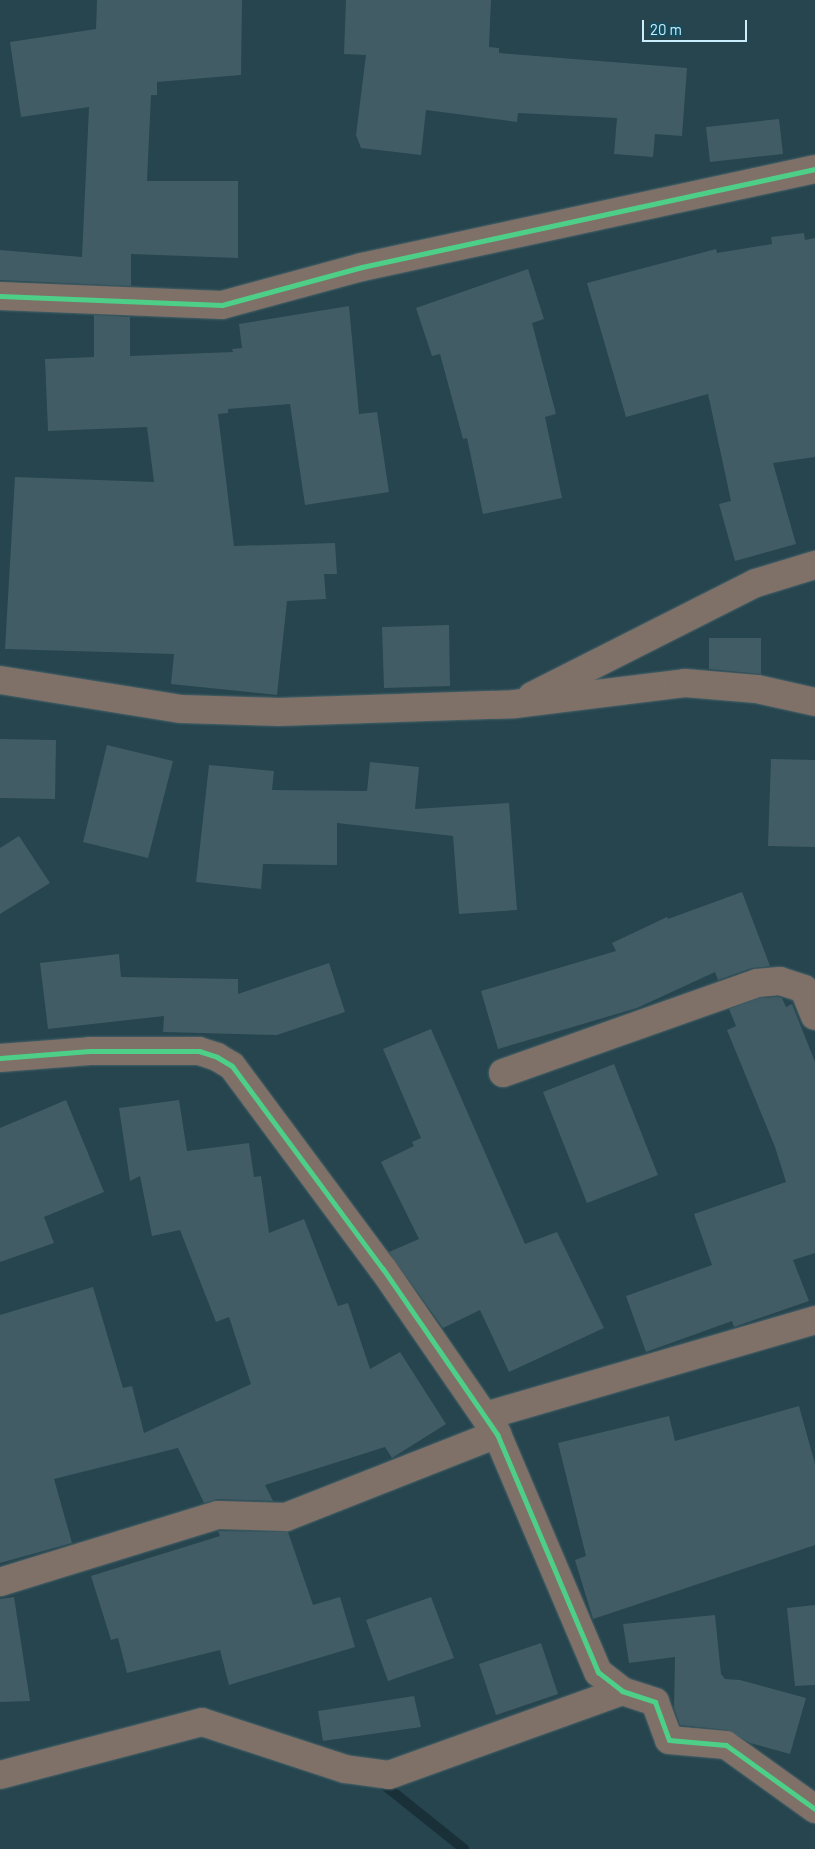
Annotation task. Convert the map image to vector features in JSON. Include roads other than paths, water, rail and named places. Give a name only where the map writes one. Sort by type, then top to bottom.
[{"type":"street","points":[[0,296],[222,305],[362,267],[815,169]]},
{"type":"street","points":[[515,704],[756,583],[815,565]]},
{"type":"street","points":[[0,680],[182,709],[279,712],[515,704],[685,683],[757,689],[815,702]]},
{"type":"street","points":[[503,1073],[757,984],[780,981],[804,989],[815,1016]]},
{"type":"street","points":[[0,1058],[90,1052],[199,1052],[217,1057],[232,1066],[382,1269],[491,1425],[598,1672],[622,1691],[655,1702],[669,1740],[726,1745],[815,1810]]},
{"type":"street","points":[[0,1582],[218,1515],[286,1517],[491,1425],[815,1320]]},
{"type":"street","points":[[0,1775],[202,1722],[345,1769],[389,1775],[622,1691]]},
{"type":"waterway","points":[[383,1784],[464,1849]]}]
